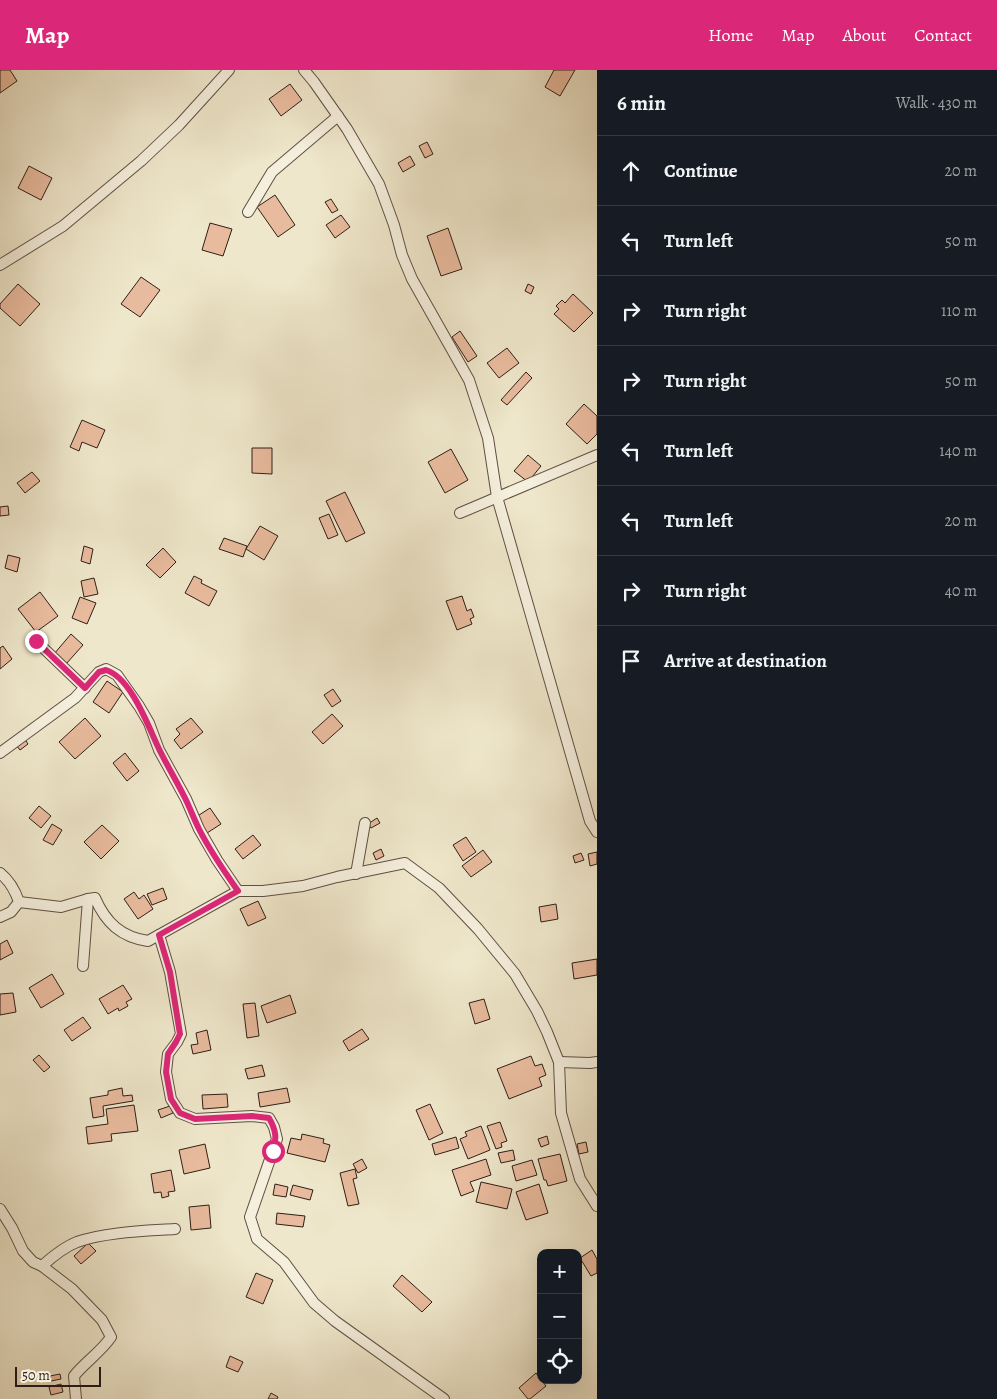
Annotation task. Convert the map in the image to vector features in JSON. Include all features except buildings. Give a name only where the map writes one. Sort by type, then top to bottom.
[{"type":"street","points":[[0,265],[63,226],[141,161],[179,125],[229,70]]},
{"type":"street","points":[[304,70],[338,116],[379,184],[394,225],[402,255],[412,278],[469,380],[488,438],[497,497],[590,821],[597,832]]},
{"type":"street","points":[[248,212],[272,172],[338,116]]},
{"type":"street","points":[[460,513],[597,455]]},
{"type":"street","points":[[36,641],[85,688]]},
{"type":"street","points":[[0,753],[75,698],[99,672],[106,670],[117,675],[149,723],[159,750],[186,799],[199,830],[238,891]]},
{"type":"street","points":[[356,874],[365,823]]},
{"type":"street","points":[[19,902],[61,907],[96,898],[102,914],[116,929],[137,940],[148,941],[238,891],[263,891],[303,886],[337,876],[356,874],[379,867],[405,863],[439,888],[478,930],[515,974],[544,1025],[559,1062],[561,1113],[580,1179],[597,1206]]},
{"type":"street","points":[[0,873],[8,880],[16,892],[19,902]]},
{"type":"street","points":[[83,966],[88,900]]},
{"type":"street","points":[[0,917],[11,912],[19,902]]},
{"type":"street","points":[[159,935],[170,972],[180,1034],[168,1054],[166,1072],[171,1099],[180,1113],[195,1119],[252,1116],[269,1118],[274,1127],[276,1139],[250,1217],[257,1239],[284,1262],[314,1303],[335,1321],[444,1399]]},
{"type":"street","points":[[559,1062],[597,1062]]},
{"type":"street","points":[[0,1209],[23,1251],[33,1262],[42,1266],[72,1289],[102,1320],[112,1337],[74,1376],[76,1399]]},
{"type":"street","points":[[42,1266],[55,1255],[77,1242],[106,1236],[175,1229]]},
{"type":"route","points":[[36,641],[85,688],[99,672],[112,671],[117,675],[149,723],[159,750],[186,799],[199,830],[238,891],[159,935],[170,972],[180,1034],[168,1054],[166,1072],[171,1099],[180,1113],[195,1119],[252,1116],[269,1118],[274,1127],[276,1139],[273,1151]]}]
